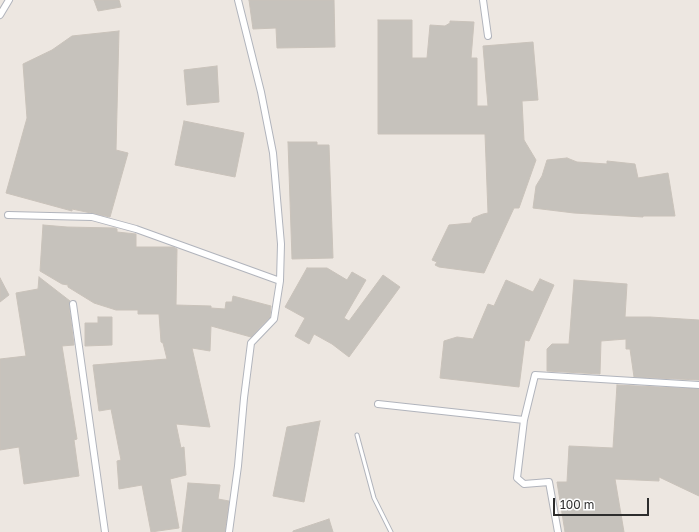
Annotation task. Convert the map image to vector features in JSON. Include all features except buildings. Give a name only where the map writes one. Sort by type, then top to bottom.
[{"type":"street","points":[[0,15],[9,0]]},
{"type":"street","points":[[229,532],[238,466],[251,343],[274,319],[280,281],[281,244],[273,153],[261,92],[238,0]]},
{"type":"street","points":[[483,0],[488,36]]},
{"type":"street","points":[[8,215],[92,217],[136,229],[280,281]]},
{"type":"street","points":[[73,304],[105,532]]},
{"type":"street","points":[[558,532],[549,482],[524,484],[517,478],[524,420],[535,375],[699,385]]},
{"type":"street","points":[[378,404],[524,420]]},
{"type":"lane","points":[[357,435],[374,498],[391,532]]}]
